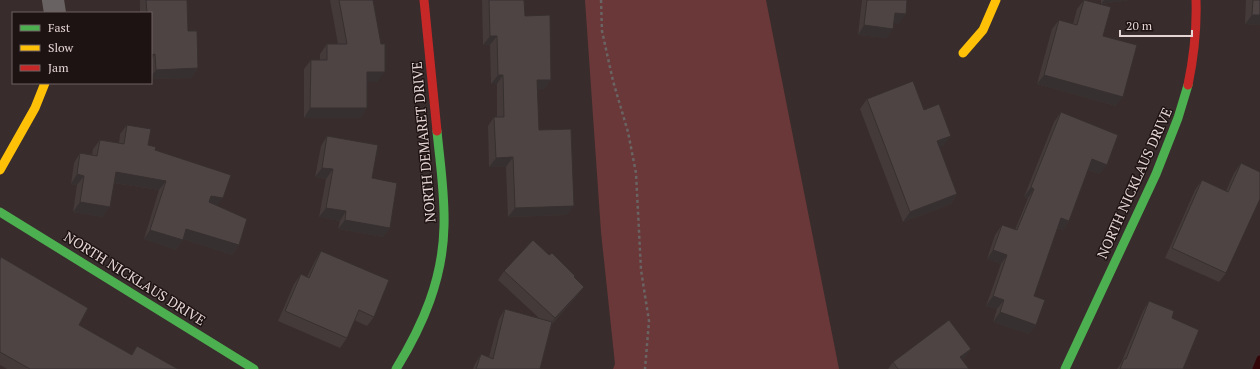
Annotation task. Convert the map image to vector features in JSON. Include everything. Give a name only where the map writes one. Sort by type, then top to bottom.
[{"type":"street","points":[[53,0],[55,12]]},
{"type":"street","name":"NORTH DEMARET DRIVE","points":[[396,369],[422,323],[435,288],[442,254],[444,217],[442,174],[424,0]]},
{"type":"street","points":[[963,53],[983,30],[996,0]]},
{"type":"street","name":"NORTH NICKLAUS DRIVE","points":[[1065,369],[1167,149],[1183,105],[1195,48],[1197,14],[1196,0]]},
{"type":"street","points":[[0,170],[35,108],[45,84]]},
{"type":"street","name":"NORTH NICKLAUS DRIVE","points":[[0,212],[254,369]]},
{"type":"path","points":[[601,0],[602,31],[628,132],[636,172],[641,270],[649,321],[645,369]]},
{"type":"shaded area","points":[[585,0],[766,0],[839,369],[613,369],[615,364],[601,232]]},
{"type":"building","points":[[146,0],[187,0],[188,31],[197,31],[198,68],[156,70],[155,54],[152,55],[152,12],[147,12]]},
{"type":"building","points":[[339,0],[373,0],[381,44],[385,44],[385,72],[367,72],[367,108],[310,108],[311,60],[327,60],[327,44],[347,44]]},
{"type":"building","points":[[489,0],[524,0],[525,16],[550,15],[551,80],[537,80],[539,130],[571,129],[574,206],[515,208],[513,157],[496,158],[494,117],[504,117],[503,75],[498,75],[497,36],[490,36]]},
{"type":"building","points":[[867,0],[907,0],[906,14],[895,13],[893,29],[864,25]]},
{"type":"building","points":[[1084,0],[1111,7],[1103,36],[1137,45],[1123,97],[1044,75],[1059,20],[1077,25]]},
{"type":"building","points":[[1253,0],[1260,0],[1260,15],[1252,15]]},
{"type":"building","points":[[913,81],[924,110],[939,104],[951,136],[937,141],[957,194],[910,212],[867,99]]},
{"type":"building","points":[[1061,112],[1118,135],[1107,165],[1092,159],[1069,221],[1061,218],[1034,296],[1045,300],[1036,325],[1000,312],[1004,300],[993,296],[1007,255],[993,250],[1002,225],[1017,230],[1034,189],[1031,187]]},
{"type":"building","points":[[127,125],[151,129],[148,145],[156,147],[155,150],[231,175],[223,198],[211,196],[209,202],[247,219],[239,245],[186,229],[183,240],[150,230],[166,181],[116,172],[110,207],[80,202],[84,176],[77,174],[80,153],[97,156],[100,140],[124,144]]},
{"type":"building","points":[[327,136],[378,145],[372,178],[397,183],[390,228],[345,220],[346,211],[326,208],[333,169],[322,168]]},
{"type":"building","points":[[1241,163],[1260,172],[1260,199],[1226,273],[1172,248],[1202,180],[1228,192]]},
{"type":"building","points":[[533,240],[549,255],[552,253],[584,287],[555,318],[504,271]]},
{"type":"building","points":[[321,251],[389,280],[374,317],[359,310],[347,338],[285,311],[301,274],[309,278]]},
{"type":"building","points":[[1,257],[88,308],[79,325],[132,355],[137,346],[178,369],[30,369],[0,352]]},
{"type":"building","points":[[1149,301],[1174,311],[1172,318],[1199,330],[1183,369],[1120,369],[1124,359],[1126,359]]},
{"type":"building","points":[[505,309],[552,322],[540,369],[476,369],[481,354],[493,359]]},
{"type":"building","points":[[949,320],[971,349],[960,357],[969,369],[898,369],[893,362]]},
{"type":"waterway","points":[[1256,369],[1260,359]]},
{"type":"traffic: fast","points":[[1065,369],[1156,174],[1178,118],[1188,85]]},
{"type":"traffic: fast","points":[[396,369],[415,336],[423,318],[430,301],[440,265],[443,246],[444,214],[437,131]]},
{"type":"traffic: fast","points":[[0,212],[254,369]]},
{"type":"traffic: slow","points":[[963,53],[983,30],[996,0]]},
{"type":"traffic: slow","points":[[0,170],[35,108],[45,84]]},
{"type":"traffic: jam","points":[[424,0],[437,131]]},
{"type":"traffic: jam","points":[[1188,85],[1195,42],[1196,0]]}]
